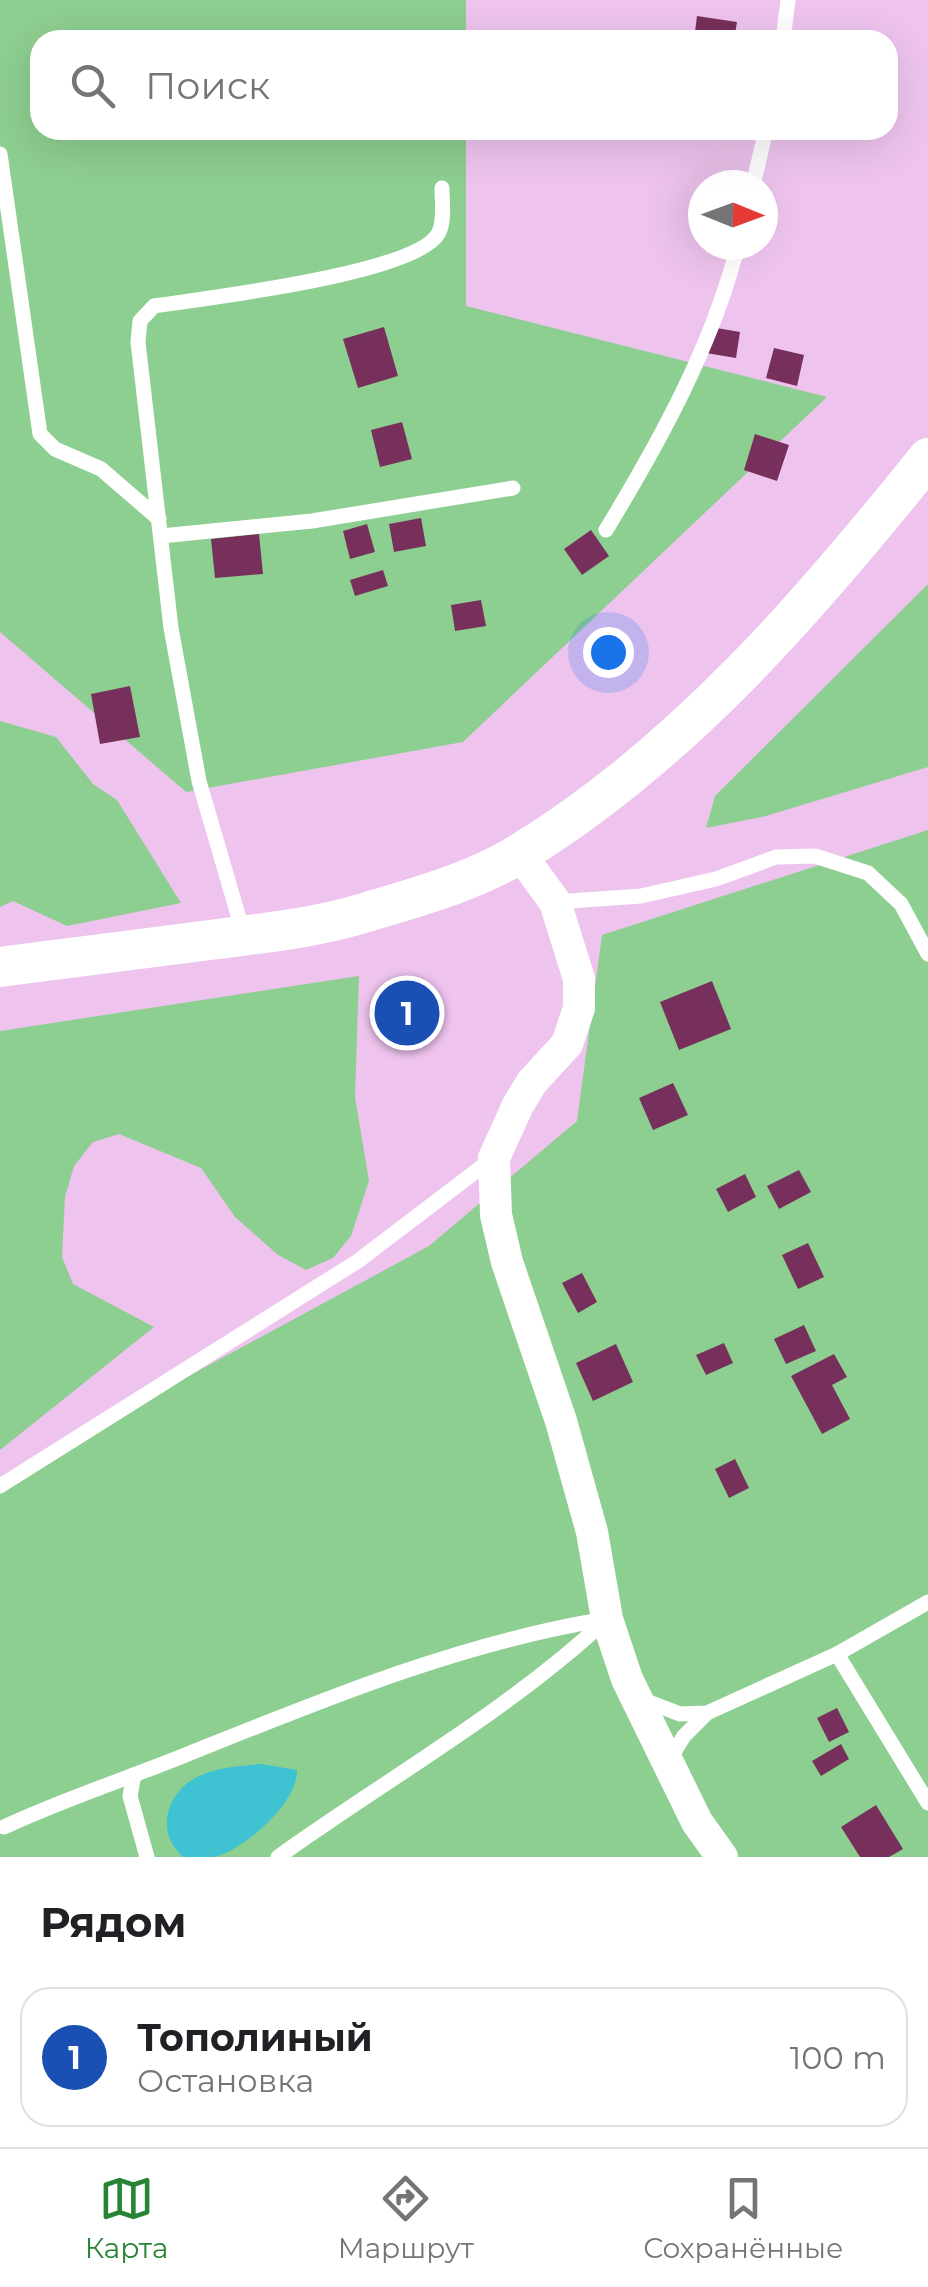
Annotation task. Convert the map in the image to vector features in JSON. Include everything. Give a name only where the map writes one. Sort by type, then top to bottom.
[{"type":"street","points":[[0,967],[244,935],[363,914],[449,886],[520,854],[614,786],[682,728],[773,640],[860,543],[928,458]]},
{"type":"street","points":[[520,854],[555,902],[578,979],[578,1008],[567,1044],[532,1082],[494,1158],[496,1215],[507,1262],[561,1421],[592,1532],[608,1619],[636,1698],[667,1764],[697,1822],[722,1857]]},
{"type":"lane","points":[[784,30],[788,0]]},
{"type":"lane","points":[[756,170],[763,140]]},
{"type":"lane","points":[[0,154],[40,434],[55,449],[100,470],[159,518]]},
{"type":"lane","points":[[244,935],[200,780],[172,628],[138,342],[140,321],[154,306],[342,274],[404,258],[429,245],[441,232],[442,188]]},
{"type":"lane","points":[[606,530],[664,435],[728,285],[734,260]]},
{"type":"lane","points":[[161,536],[312,521],[513,488]]},
{"type":"lane","points":[[555,902],[641,896],[716,879],[776,857],[815,856],[868,873],[901,904],[928,954]]},
{"type":"lane","points":[[0,1486],[358,1261],[494,1158]]},
{"type":"lane","points":[[667,1764],[684,1736],[707,1713],[837,1654],[928,1602]]},
{"type":"lane","points":[[4,1827],[70,1796],[134,1776],[474,1646],[608,1619]]},
{"type":"lane","points":[[278,1857],[480,1722],[559,1664],[608,1619]]},
{"type":"lane","points":[[837,1654],[928,1803]]},
{"type":"lane","points":[[636,1698],[680,1714],[707,1713]]},
{"type":"lane","points":[[134,1776],[130,1796],[147,1857]]},
{"type":"shaded area","points":[[0,0],[466,0],[466,30],[30,30],[30,140],[466,140],[466,306],[827,397],[463,742],[186,792],[0,632]]},
{"type":"shaded area","points":[[928,584],[928,767],[766,816],[706,828],[715,796]]},
{"type":"shaded area","points":[[0,721],[56,737],[93,784],[117,800],[181,903],[67,926],[13,901],[0,907]]},
{"type":"shaded area","points":[[928,830],[928,1857],[0,1857],[0,1478],[429,1246],[577,1121],[602,935]]},
{"type":"shaded area","points":[[359,976],[355,1097],[369,1181],[351,1236],[333,1258],[306,1270],[278,1255],[235,1217],[201,1168],[119,1134],[93,1142],[74,1166],[65,1197],[62,1257],[73,1284],[154,1327],[0,1450],[0,1031]]},
{"type":"shaded area","points":[[261,1764],[297,1770],[295,1783],[279,1810],[254,1835],[227,1852],[214,1857],[183,1857],[169,1837],[167,1825],[178,1793],[205,1774]]},
{"type":"building","points":[[697,16],[737,22],[736,30],[695,30]]},
{"type":"building","points":[[384,327],[398,376],[358,388],[343,339]]},
{"type":"building","points":[[711,327],[740,332],[736,358],[706,353]]},
{"type":"building","points":[[774,348],[804,355],[797,386],[766,378]]},
{"type":"building","points":[[402,422],[412,459],[380,467],[371,430]]},
{"type":"building","points":[[755,434],[789,445],[777,481],[744,470]]},
{"type":"building","points":[[421,518],[426,546],[394,552],[389,524]]},
{"type":"building","points":[[367,524],[375,552],[350,559],[343,531]]},
{"type":"building","points":[[591,530],[609,556],[582,575],[564,549]]},
{"type":"building","points":[[259,534],[263,574],[215,578],[211,539]]},
{"type":"building","points":[[383,570],[388,586],[355,596],[350,580]]},
{"type":"building","points":[[481,600],[486,626],[455,631],[451,605]]},
{"type":"building","points":[[130,686],[140,737],[100,744],[91,694]]},
{"type":"building","points":[[712,981],[731,1029],[679,1050],[660,1002]]},
{"type":"building","points":[[673,1083],[688,1115],[653,1130],[639,1098]]},
{"type":"building","points":[[799,1170],[811,1192],[779,1209],[767,1186]]},
{"type":"building","points":[[745,1174],[756,1197],[728,1212],[716,1189]]},
{"type":"building","points":[[808,1243],[824,1277],[798,1289],[782,1255]]},
{"type":"building","points":[[582,1273],[597,1302],[578,1313],[562,1283]]},
{"type":"building","points":[[804,1325],[816,1351],[786,1364],[774,1339]]},
{"type":"building","points":[[724,1343],[733,1363],[706,1375],[696,1355]]},
{"type":"building","points":[[616,1344],[633,1382],[593,1401],[576,1363]]},
{"type":"building","points":[[834,1354],[847,1377],[832,1385],[850,1419],[822,1434],[791,1376]]},
{"type":"building","points":[[735,1459],[749,1488],[729,1498],[715,1469]]},
{"type":"building","points":[[837,1708],[849,1732],[829,1742],[817,1718]]},
{"type":"building","points":[[841,1744],[849,1759],[821,1776],[812,1761]]},
{"type":"building","points":[[876,1805],[903,1849],[889,1857],[860,1857],[841,1827]]},
{"type":"place","name":"Тополиный","points":[[407,1013]]}]
